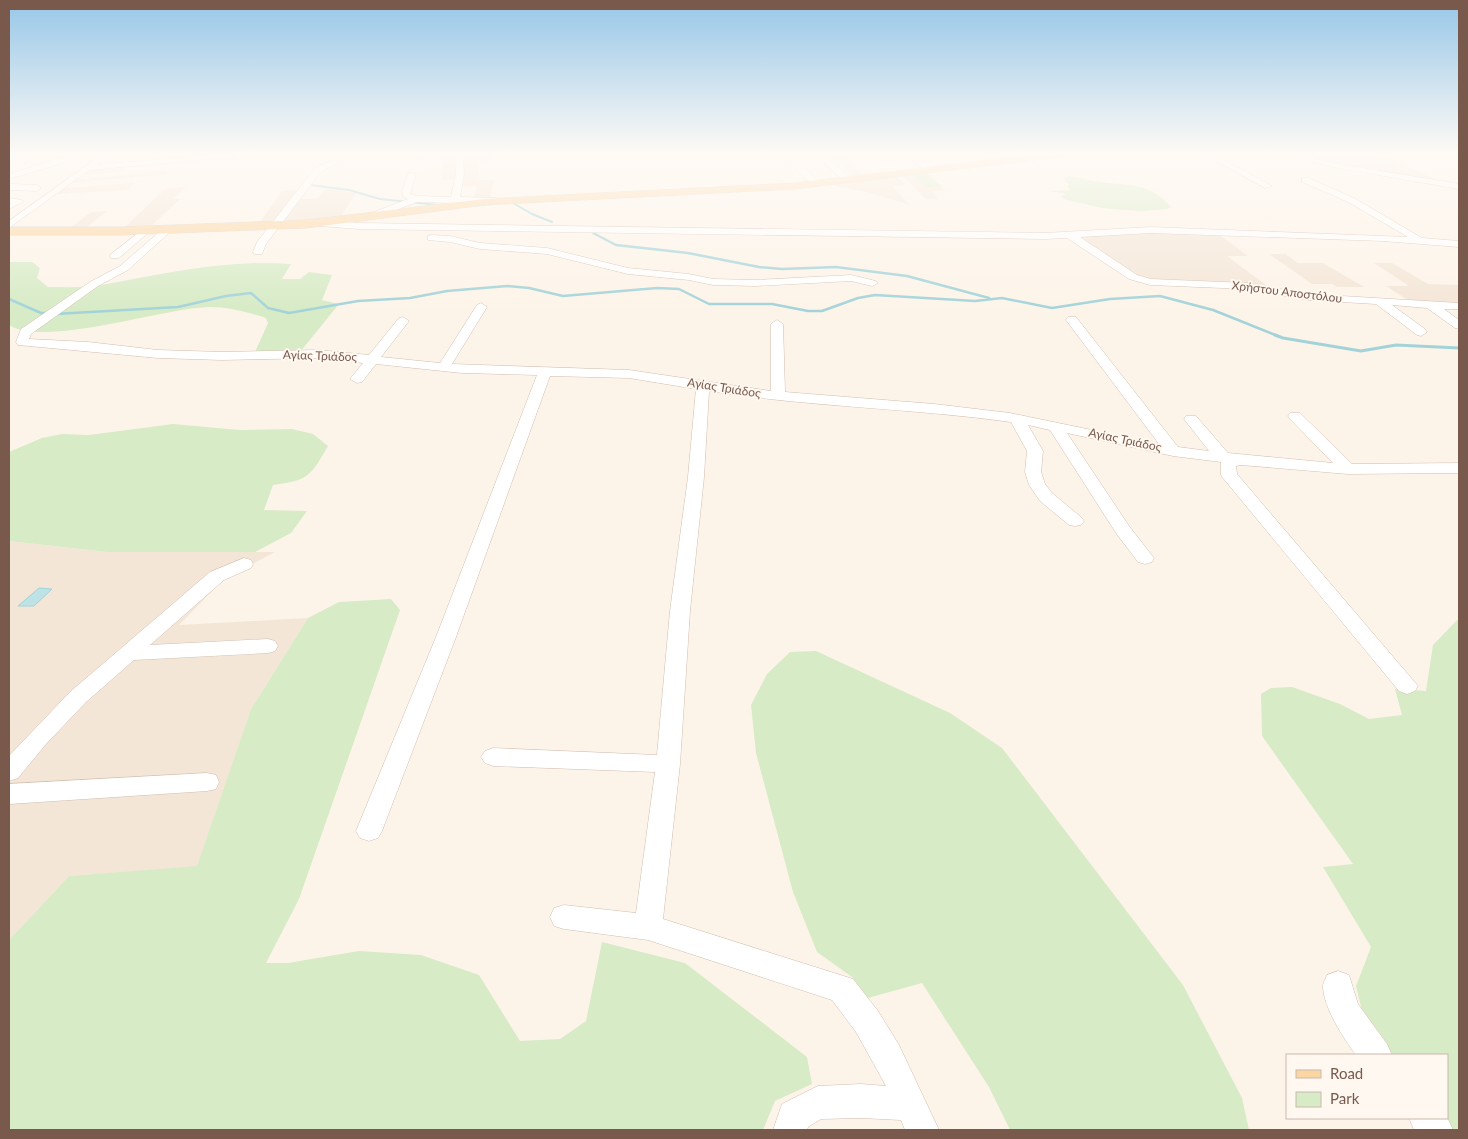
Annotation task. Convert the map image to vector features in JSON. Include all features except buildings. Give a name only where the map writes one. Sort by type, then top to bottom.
[{"type":"main road","points":[[9,231],[146,230],[276,226],[369,217],[437,206]]},
{"type":"street","points":[[9,225],[35,206]]},
{"type":"street","points":[[258,252],[261,244],[291,206]]},
{"type":"street","points":[[369,217],[397,206]]},
{"type":"street","points":[[1362,206],[1422,241]]},
{"type":"street","points":[[319,223],[359,226],[1045,236],[1150,230],[1343,236],[1459,244]]},
{"type":"street","points":[[359,226],[398,234],[450,239],[480,246],[547,251],[628,271],[689,277],[713,282],[755,283],[851,278],[872,283]]},
{"type":"street","points":[[47,317],[64,307],[94,284],[124,268],[168,229]]},
{"type":"street","points":[[115,256],[146,230]]},
{"type":"street","name":"Χρήστου Αποστόλου","points":[[1068,235],[1141,280],[1247,286],[1308,297],[1459,306]]},
{"type":"street","points":[[1377,300],[1421,332]]},
{"type":"street","points":[[1429,304],[1459,325]]},
{"type":"street","points":[[444,367],[481,307]]},
{"type":"street","name":"Αγίας Τριάδος","points":[[47,317],[25,332],[22,342],[81,345],[158,354],[222,356],[318,354],[444,367],[628,374],[778,396],[961,411],[1016,418],[1173,451],[1231,458],[1348,469],[1459,468]]},
{"type":"street","points":[[1072,320],[1173,451]]},
{"type":"street","points":[[357,380],[404,321]]},
{"type":"street","points":[[777,324],[778,396]]},
{"type":"street","points":[[369,830],[446,637],[546,371]]},
{"type":"street","points":[[648,927],[668,764],[680,611],[696,477],[703,384]]},
{"type":"street","points":[[1295,416],[1348,469]]},
{"type":"street","points":[[1016,418],[1035,451],[1033,472],[1038,485],[1054,505],[1075,520]]},
{"type":"street","points":[[1191,419],[1231,458],[1228,464],[1228,475],[1407,686]]},
{"type":"street","points":[[1058,426],[1057,430],[1083,471],[1145,558]]},
{"type":"street","points":[[9,772],[38,738],[78,697],[217,576],[244,564]]},
{"type":"street","points":[[131,652],[268,646]]},
{"type":"street","points":[[493,757],[668,764]]},
{"type":"street","points":[[9,794],[207,782]]},
{"type":"street","points":[[564,917],[648,927],[842,989],[862,1012],[893,1066],[917,1117]]},
{"type":"street","points":[[1338,985],[1341,1001],[1352,1026],[1375,1054]]},
{"type":"street","points":[[790,1130],[794,1116],[818,1103],[861,1101],[917,1117]]},
{"type":"street","points":[[1427,1119],[1436,1130]]},
{"type":"shaded area","points":[[147,206],[172,206],[149,228],[124,228]]},
{"type":"shaded area","points":[[271,206],[348,206],[340,218],[258,225]]},
{"type":"shaded area","points":[[107,211],[84,229],[69,229],[91,212]]},
{"type":"shaded area","points":[[1131,231],[1217,233],[1248,256],[1227,256],[1270,288],[1159,281],[1139,277],[1072,235]]},
{"type":"shaded area","points":[[1269,254],[1285,254],[1298,263],[1323,263],[1364,287],[1337,287],[1332,284],[1312,284]]},
{"type":"shaded area","points":[[1374,263],[1392,263],[1428,284],[1459,285],[1459,304],[1408,300],[1386,286],[1409,286]]},
{"type":"shaded area","points":[[9,541],[107,552],[275,552],[223,580],[179,625],[308,618],[251,709],[197,867],[69,876],[9,940]]},
{"type":"green space","points":[[1094,206],[1171,207],[1142,211]]},
{"type":"green space","points":[[9,262],[32,262],[40,268],[37,278],[48,287],[95,286],[195,268],[242,264],[291,264],[282,279],[300,279],[309,272],[332,275],[322,300],[339,304],[300,352],[255,352],[268,323],[266,318],[238,310],[216,307],[189,309],[76,330],[26,331],[9,325]]},
{"type":"green space","points":[[173,424],[240,430],[292,429],[313,434],[328,446],[312,471],[307,475],[301,479],[273,485],[264,510],[307,511],[291,533],[255,552],[107,552],[9,541],[9,452],[42,438],[62,434],[89,435]]},
{"type":"green space","points":[[391,599],[400,610],[299,899],[266,963],[288,963],[359,951],[421,955],[479,975],[520,1041],[560,1039],[586,1021],[602,942],[685,963],[807,1057],[812,1084],[775,1101],[763,1130],[9,1130],[9,940],[69,876],[197,866],[251,709],[308,618],[339,602]]},
{"type":"green space","points":[[1459,620],[1459,1130],[1450,1130],[1441,1119],[1448,1119],[1448,1054],[1391,1054],[1364,1019],[1356,986],[1371,947],[1323,867],[1353,864],[1262,736],[1261,694],[1271,688],[1292,687],[1340,704],[1369,719],[1402,715],[1395,689],[1426,691],[1433,645]]},
{"type":"green space","points":[[816,651],[950,713],[1002,748],[1183,985],[1242,1098],[1249,1130],[1010,1130],[989,1087],[922,983],[868,998],[852,977],[817,952],[793,892],[756,753],[751,705],[767,674],[790,652]]},
{"type":"water","points":[[39,588],[52,589],[34,606],[18,606]]},
{"type":"waterway","points":[[518,206],[552,222]]},
{"type":"waterway","points":[[593,233],[616,245],[688,253],[759,267],[782,269],[836,267],[907,276],[989,298]]},
{"type":"waterway","points":[[55,314],[178,307],[226,296],[251,293],[268,308],[289,313],[358,301],[410,298],[447,291],[507,286],[529,288],[563,296],[657,288],[679,289],[709,304],[772,304],[808,311],[822,311],[858,298],[875,295],[975,301],[1002,298],[1052,308],[1110,299],[1160,296],[1213,310],[1278,336]]},
{"type":"waterway","points":[[9,299],[41,313],[48,313]]},
{"type":"waterway","points":[[1275,335],[1361,351],[1396,345],[1459,348]]}]
